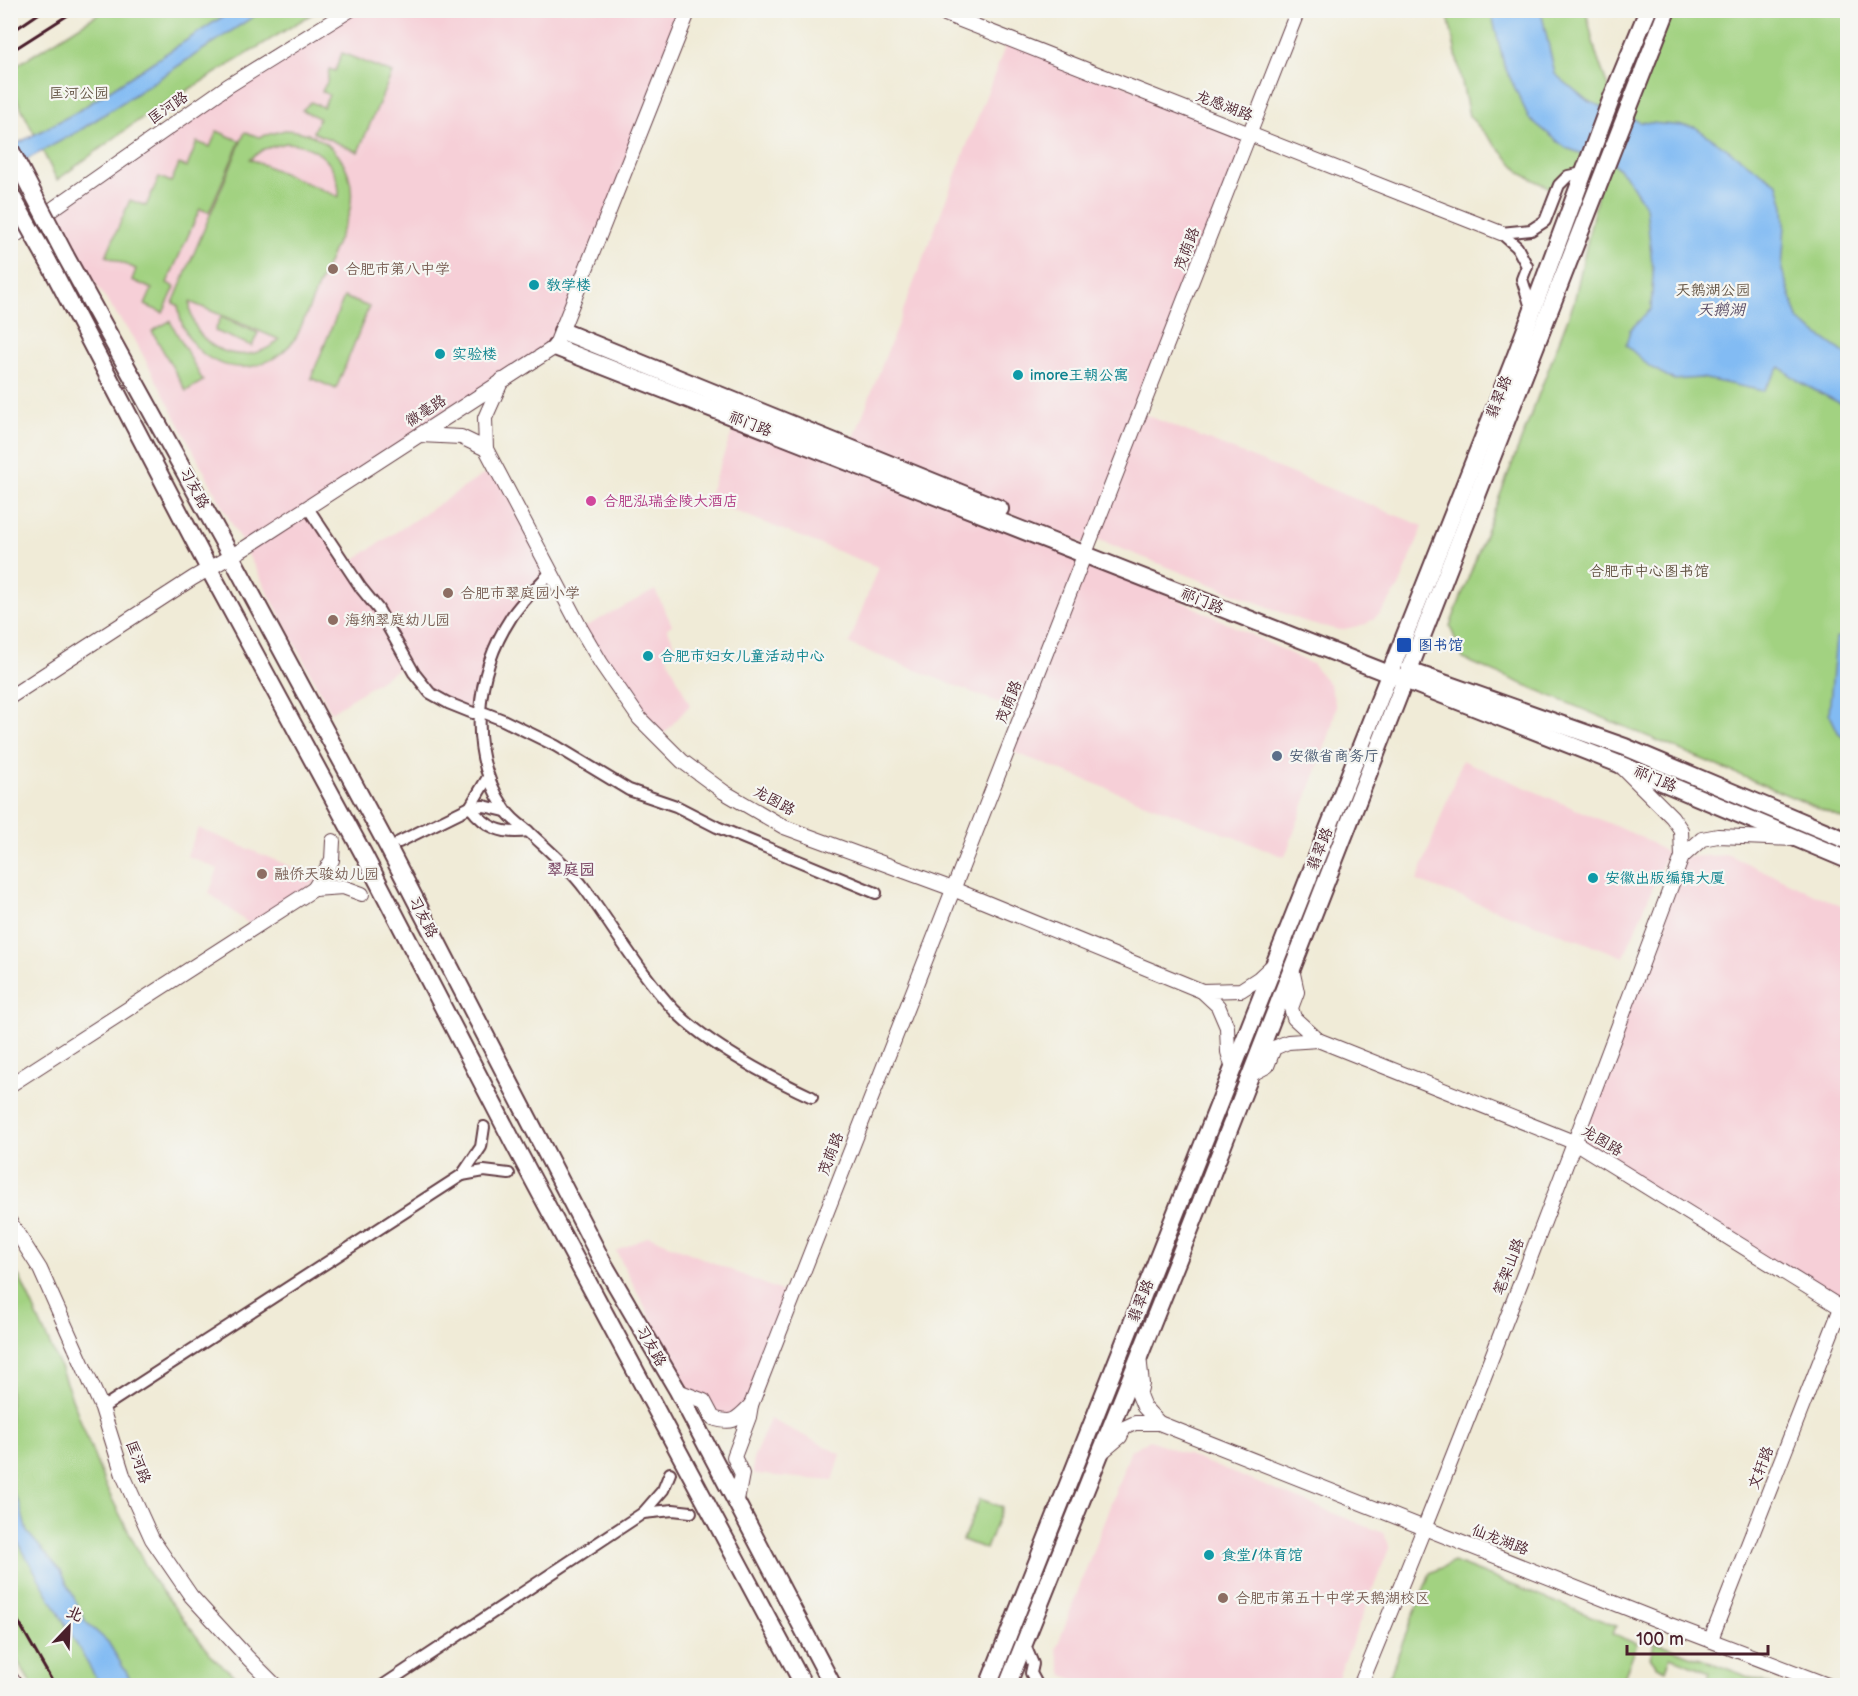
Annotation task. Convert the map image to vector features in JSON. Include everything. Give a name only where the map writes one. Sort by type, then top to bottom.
[{"type":"main road","name":"翡翠路","points":[[1007,1686],[1292,969],[1583,173],[1648,10]]},
{"type":"main road","name":"翡翠路","points":[[988,1686],[1275,963],[1399,673],[1541,330],[1667,10]]},
{"type":"main road","name":"习友路","points":[[10,149],[388,848],[596,1250],[678,1392],[833,1686]]},
{"type":"main road","name":"习友路","points":[[10,193],[209,569],[364,855],[519,1154],[804,1686]]},
{"type":"main road","name":"祁门路","points":[[562,331],[1087,550]]},
{"type":"main road","name":"祁门路","points":[[555,347],[1087,550],[1399,673],[1848,860]]},
{"type":"main road","name":"祁门路","points":[[1399,673],[1625,747],[1848,841]]},
{"type":"street","name":"匡河路","points":[[10,239],[228,86],[350,10]]},
{"type":"street","points":[[555,347],[689,10]]},
{"type":"street","name":"龙感湖路","points":[[935,10],[1501,233]]},
{"type":"street","name":"茂荫路","points":[[736,1500],[742,1474],[734,1458],[751,1405],[1298,10]]},
{"type":"street","points":[[1501,233],[1531,230],[1545,221],[1558,185],[1568,176],[1583,173]]},
{"type":"street","points":[[1501,233],[1517,247],[1527,266],[1522,279],[1532,312],[1541,330]]},
{"type":"street","name":"徽毫路","points":[[10,697],[308,508],[555,347]]},
{"type":"street","points":[[420,435],[461,437],[486,449],[485,417],[502,380]]},
{"type":"street","name":"龙图路","points":[[486,449],[581,629],[639,718],[682,761],[724,792],[784,827],[953,889],[1202,991]]},
{"type":"street","points":[[308,508],[361,588],[378,609],[414,673],[430,693],[473,713],[481,713],[503,720],[556,746],[629,790],[676,806],[710,824],[876,893]]},
{"type":"street","points":[[551,572],[513,615],[488,663],[481,713],[480,747],[488,777],[506,811],[562,861],[584,887],[642,972],[676,1011],[706,1036],[771,1078],[812,1097]]},
{"type":"street","points":[[1619,764],[1672,817],[1680,830],[1682,858]]},
{"type":"street","points":[[470,807],[488,777]]},
{"type":"street","points":[[399,842],[470,807],[484,806],[506,811]]},
{"type":"street","points":[[470,807],[478,817],[496,830],[514,834],[528,831]]},
{"type":"street","points":[[1682,858],[1702,839],[1718,836],[1802,840]]},
{"type":"street","points":[[10,1085],[314,889],[332,860],[333,841]]},
{"type":"street","name":"笔架山路","points":[[1360,1686],[1425,1528],[1576,1143],[1682,858]]},
{"type":"street","points":[[314,889],[343,886],[362,894]]},
{"type":"street","points":[[1202,991],[1242,990],[1275,963]]},
{"type":"street","points":[[1292,969],[1297,992],[1291,1008],[1294,1018],[1318,1040]]},
{"type":"street","points":[[1202,991],[1218,1006],[1227,1027],[1228,1052],[1233,1069]]},
{"type":"street","points":[[1250,1075],[1267,1066],[1274,1048],[1288,1042],[1318,1040]]},
{"type":"street","name":"龙图路","points":[[1318,1040],[1576,1143],[1844,1310]]},
{"type":"street","points":[[462,1175],[481,1147],[484,1128]]},
{"type":"street","points":[[102,1408],[462,1175],[484,1171],[509,1174]]},
{"type":"street","name":"匡河路","points":[[10,1222],[40,1269],[102,1408],[123,1475],[152,1539],[191,1596],[247,1658],[276,1686]]},
{"type":"street","name":"文轩路","points":[[1712,1639],[1844,1310]]},
{"type":"street","points":[[1139,1356],[1142,1384],[1138,1395],[1144,1407],[1159,1423]]},
{"type":"street","points":[[678,1392],[704,1401],[713,1419],[727,1422],[736,1419],[751,1405]]},
{"type":"street","points":[[1100,1455],[1120,1437],[1124,1428],[1135,1423],[1159,1423]]},
{"type":"street","name":"仙龙湖路","points":[[1159,1423],[1830,1686]]},
{"type":"street","points":[[382,1686],[643,1513],[663,1490],[670,1473]]},
{"type":"street","points":[[643,1513],[674,1510],[691,1512]]},
{"type":"street","points":[[1024,1642],[1033,1664],[1031,1673],[1038,1686]]},
{"type":"shaded area","name":"合肥市第八中学","points":[[350,11],[689,11],[555,347],[308,508],[346,565],[495,467],[551,572],[500,637],[481,713],[430,693],[407,663],[331,712],[136,342],[95,283],[65,255],[48,214]]},
{"type":"shaded area","points":[[1008,39],[1250,134],[1141,413],[1423,526],[1399,587],[1381,613],[1366,624],[1341,630],[1311,624],[1092,537],[1089,546],[850,448]]},
{"type":"shaded area","points":[[737,419],[1085,555],[1312,664],[1330,685],[1336,707],[1331,730],[1285,857],[1008,750],[1022,712],[849,644],[878,567],[707,500]]},
{"type":"shaded area","points":[[655,590],[672,625],[667,628],[676,647],[665,653],[690,705],[660,738],[581,629]]},
{"type":"shaded area","points":[[1462,760],[1643,838],[1667,853],[1624,957],[1417,881]]},
{"type":"shaded area","name":"融侨天骏幼儿园","points":[[198,828],[320,879],[254,928],[209,893],[218,869],[187,856]]},
{"type":"shaded area","points":[[1729,855],[1847,909],[1847,1312],[1576,1143],[1682,857]]},
{"type":"shaded area","points":[[649,1236],[793,1296],[751,1405],[727,1423],[691,1396],[616,1251]]},
{"type":"shaded area","points":[[770,1419],[841,1454],[833,1481],[753,1474],[753,1459]]},
{"type":"shaded area","name":"合肥市第五十中学天鹅湖校区","points":[[1150,1440],[1383,1533],[1390,1546],[1335,1685],[1089,1686],[1063,1675],[1056,1649],[1131,1450]]},
{"type":"green space","name":"匡河公园","points":[[103,11],[317,11],[139,120],[57,180],[11,87],[11,69]]},
{"type":"green space","points":[[1447,11],[1586,11],[1596,54],[1612,97],[1629,106],[1667,11],[1847,11],[1847,820],[1463,659],[1450,626],[1574,302],[1601,179],[1576,175],[1566,180],[1556,191],[1522,174],[1469,116]]},
{"type":"green space","points":[[342,53],[392,73],[358,152],[313,132],[319,118],[302,110],[311,102],[323,107],[329,95],[322,91],[327,82],[329,69],[335,71]]},
{"type":"green space","points":[[285,130],[301,132],[328,145],[346,168],[351,197],[349,214],[297,336],[282,353],[264,363],[245,367],[226,365],[209,358],[194,345],[183,327],[178,305],[173,303],[245,132],[259,137]],"holes":[[[286,143],[308,147],[324,158],[336,175],[339,197],[250,159],[264,149]],[[190,302],[278,339],[279,340],[251,354],[236,354],[221,350],[209,343],[199,332],[192,318]]]},
{"type":"green space","points":[[217,131],[240,141],[209,212],[200,209],[167,283],[175,287],[163,313],[145,305],[152,289],[132,280],[136,269],[106,256],[130,200],[146,206],[159,177],[171,182],[179,164],[187,167],[197,142],[210,147]]},
{"type":"green space","points":[[344,297],[369,307],[336,389],[311,378]]},
{"type":"green space","points":[[221,317],[258,333],[252,346],[215,331]]},
{"type":"green space","points":[[170,321],[203,381],[186,391],[152,331]]},
{"type":"green space","points":[[10,1265],[20,1278],[60,1367],[106,1487],[152,1578],[214,1659],[247,1685],[32,1685],[10,1649]]},
{"type":"green space","points":[[980,1499],[1002,1507],[986,1549],[963,1540]]},
{"type":"green space","points":[[1454,1562],[1616,1626],[1613,1634],[1637,1644],[1621,1685],[1386,1685],[1430,1573]]},
{"type":"green space","points":[[1655,1642],[1771,1685],[1746,1685],[1735,1681],[1733,1685],[1706,1685],[1710,1672],[1671,1657],[1666,1670],[1657,1666],[1650,1657]]},
{"type":"water","points":[[231,11],[262,11],[79,131],[11,168],[11,147],[75,113]]},
{"type":"water","name":"天鹅湖","points":[[1491,11],[1541,11],[1555,74],[1588,101],[1640,122],[1695,127],[1778,184],[1784,206],[1785,224],[1782,270],[1799,321],[1847,355],[1847,407],[1801,383],[1780,367],[1763,391],[1701,378],[1674,380],[1650,367],[1626,345],[1630,330],[1651,309],[1653,273],[1646,207],[1628,179],[1615,165],[1566,148],[1529,118],[1504,65]]},
{"type":"water","points":[[1847,633],[1847,742],[1838,732],[1829,713],[1836,638]]},
{"type":"water","points":[[10,1486],[20,1506],[27,1532],[61,1571],[86,1622],[108,1642],[134,1685],[100,1685],[11,1530]]},
{"type":"railway","points":[[10,33],[44,10]]},
{"type":"railway","points":[[10,52],[76,10]]},
{"type":"railway","points":[[10,1607],[55,1686]]},
{"type":"place","name":"合肥市第八中学","points":[[333,269]]},
{"type":"place","name":"教学楼","points":[[534,285]]},
{"type":"place","name":"实验楼","points":[[440,354]]},
{"type":"place","name":"imore王朝公寓","points":[[1018,375]]},
{"type":"place","name":"合肥泓瑞金陵大酒店","points":[[591,501]]},
{"type":"place","name":"合肥市翠庭园小学","points":[[448,593]]},
{"type":"place","name":"海纳翠庭幼儿园","points":[[333,620]]},
{"type":"place","name":"图书馆","points":[[1404,645]]},
{"type":"place","name":"合肥市妇女儿童活动中心","points":[[648,656]]},
{"type":"place","name":"安徽省商务厅","points":[[1277,756]]},
{"type":"place","name":"融侨天骏幼儿园","points":[[262,874]]},
{"type":"place","name":"安徽出版编辑大厦","points":[[1593,878]]},
{"type":"place","name":"食堂/体育馆","points":[[1209,1555]]},
{"type":"place","name":"合肥市第五十中学天鹅湖校区","points":[[1223,1598]]},
{"type":"district","name":"翠庭园","points":[[571,870]]},
{"type":"park label","name":"天鹅湖公园","points":[[1713,290]]},
{"type":"park label","name":"合肥市中心图书馆","points":[[1649,571]]}]
